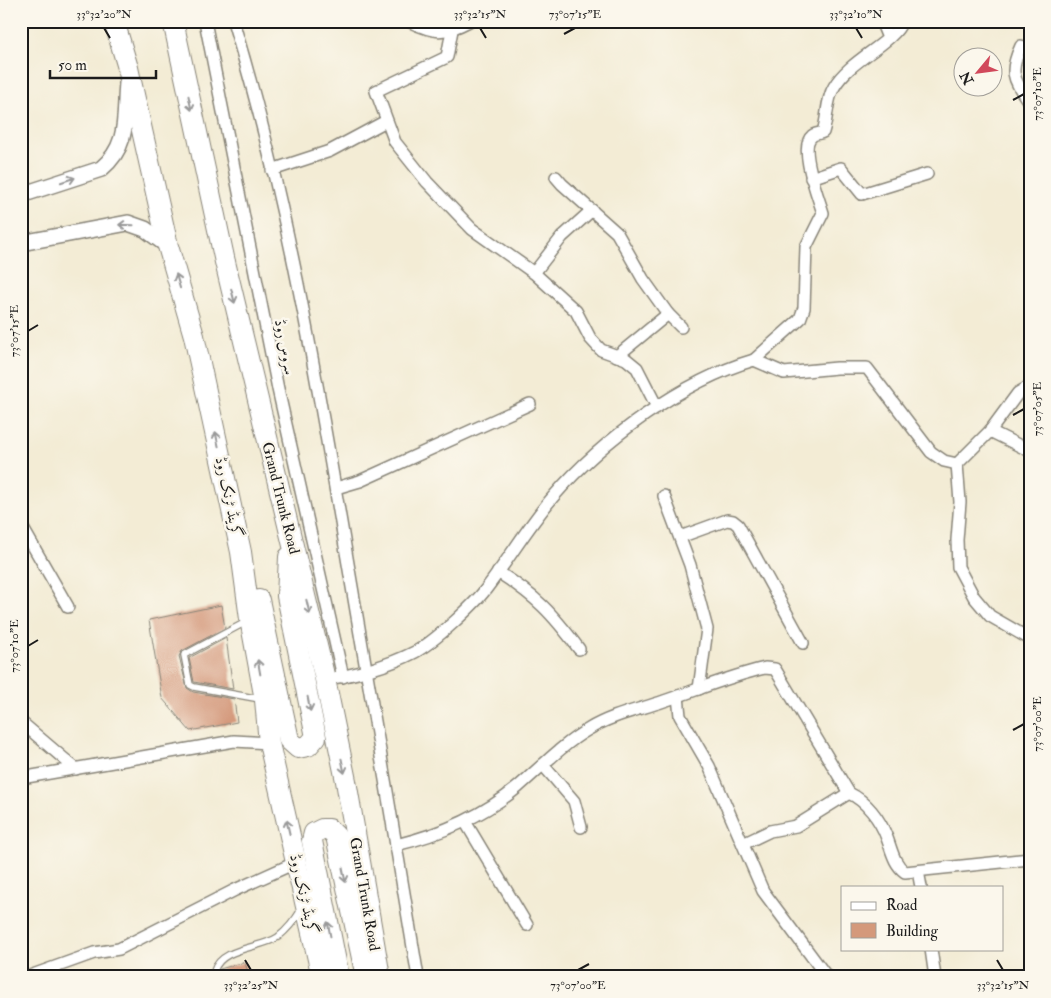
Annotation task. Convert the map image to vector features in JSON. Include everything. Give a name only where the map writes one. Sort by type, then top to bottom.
[{"type":"highway","name":"گرینڈ ٹرنک روڈ","points":[[114,21],[128,68],[168,246],[194,336],[241,552],[250,620],[265,700],[269,744],[322,977]]},
{"type":"highway","name":"Grand Trunk Road","points":[[172,21],[225,262],[290,535],[334,678],[346,781],[380,977]]},
{"type":"highway","points":[[241,552],[262,609],[289,740],[298,748],[308,746],[316,737],[287,596],[290,535]]},
{"type":"highway","points":[[339,977],[312,841],[314,833],[322,829],[329,829],[336,836],[366,977]]},
{"type":"main road","points":[[21,195],[101,169],[111,161],[119,150],[123,136],[128,68]]},
{"type":"main road","points":[[21,243],[128,223],[145,229],[168,246]]},
{"type":"street","name":"سروس روڈ","points":[[205,21],[334,678]]},
{"type":"street","points":[[233,21],[272,170],[297,279],[336,488],[418,977]]},
{"type":"street","points":[[408,21],[432,32],[452,30],[469,21]]},
{"type":"street","points":[[881,21],[888,38]]},
{"type":"street","points":[[334,678],[366,670],[416,652],[442,632],[484,591],[552,498],[584,464],[671,397],[731,367],[754,360],[800,320],[804,308],[806,247],[823,213],[811,178],[809,140],[814,134],[823,132],[830,95],[834,86],[855,62],[898,31],[902,21]]},
{"type":"street","points":[[452,30],[447,57],[376,91],[394,142],[433,189],[472,229],[534,273],[576,311],[590,338],[601,350],[626,359],[637,368],[657,407]]},
{"type":"street","points":[[1021,46],[1012,70],[1015,80],[1030,104]]},
{"type":"street","points":[[272,170],[330,151],[386,121]]},
{"type":"street","points":[[811,178],[841,168],[862,194],[927,174]]},
{"type":"street","points":[[556,177],[617,233],[643,280],[668,314],[681,327]]},
{"type":"street","points":[[534,273],[562,236],[592,210]]},
{"type":"street","points":[[617,356],[668,314]]},
{"type":"street","points":[[754,360],[784,373],[837,368],[866,368],[931,452],[944,461],[957,464]]},
{"type":"street","points":[[1030,386],[1018,393],[990,431],[957,464],[960,502],[957,540],[958,567],[974,597],[990,616],[1030,639]]},
{"type":"street","points":[[336,488],[360,481],[530,404]]},
{"type":"street","points":[[990,431],[1030,451]]},
{"type":"street","points":[[664,496],[690,565],[707,629],[699,689]]},
{"type":"street","points":[[680,537],[727,520],[733,521],[803,643]]},
{"type":"street","points":[[21,525],[68,607]]},
{"type":"street","points":[[498,572],[528,591],[579,649]]},
{"type":"street","points":[[396,845],[432,837],[466,822],[517,788],[588,729],[614,717],[765,668],[775,669],[849,793],[861,799],[873,814],[886,835],[897,866],[905,872],[1030,859]]},
{"type":"street","points":[[678,696],[680,716],[709,766],[763,891],[827,977]]},
{"type":"street","points":[[21,722],[76,769]]},
{"type":"street","points":[[21,778],[234,741],[269,744]]},
{"type":"street","points":[[543,765],[574,801],[581,828]]},
{"type":"street","points":[[743,844],[770,831],[796,826],[849,793]]},
{"type":"street","points":[[466,822],[527,925]]},
{"type":"street","points":[[27,977],[89,954],[119,949],[235,890],[296,862]]},
{"type":"street","points":[[918,871],[921,886]]},
{"type":"street","points":[[931,950],[935,977]]},
{"type":"lane","points":[[250,620],[184,654],[190,685],[265,700]]},
{"type":"lane","points":[[214,970],[219,960],[277,937],[295,919],[306,902]]},
{"type":"building","points":[[221,605],[225,628],[182,651],[179,656],[187,688],[193,692],[234,699],[237,722],[190,731],[162,698],[149,620]]},
{"type":"building","points":[[226,638],[233,689],[194,682],[189,658]]},
{"type":"building","points":[[245,962],[249,977],[204,977],[204,973],[209,972],[215,976],[220,969]]}]
